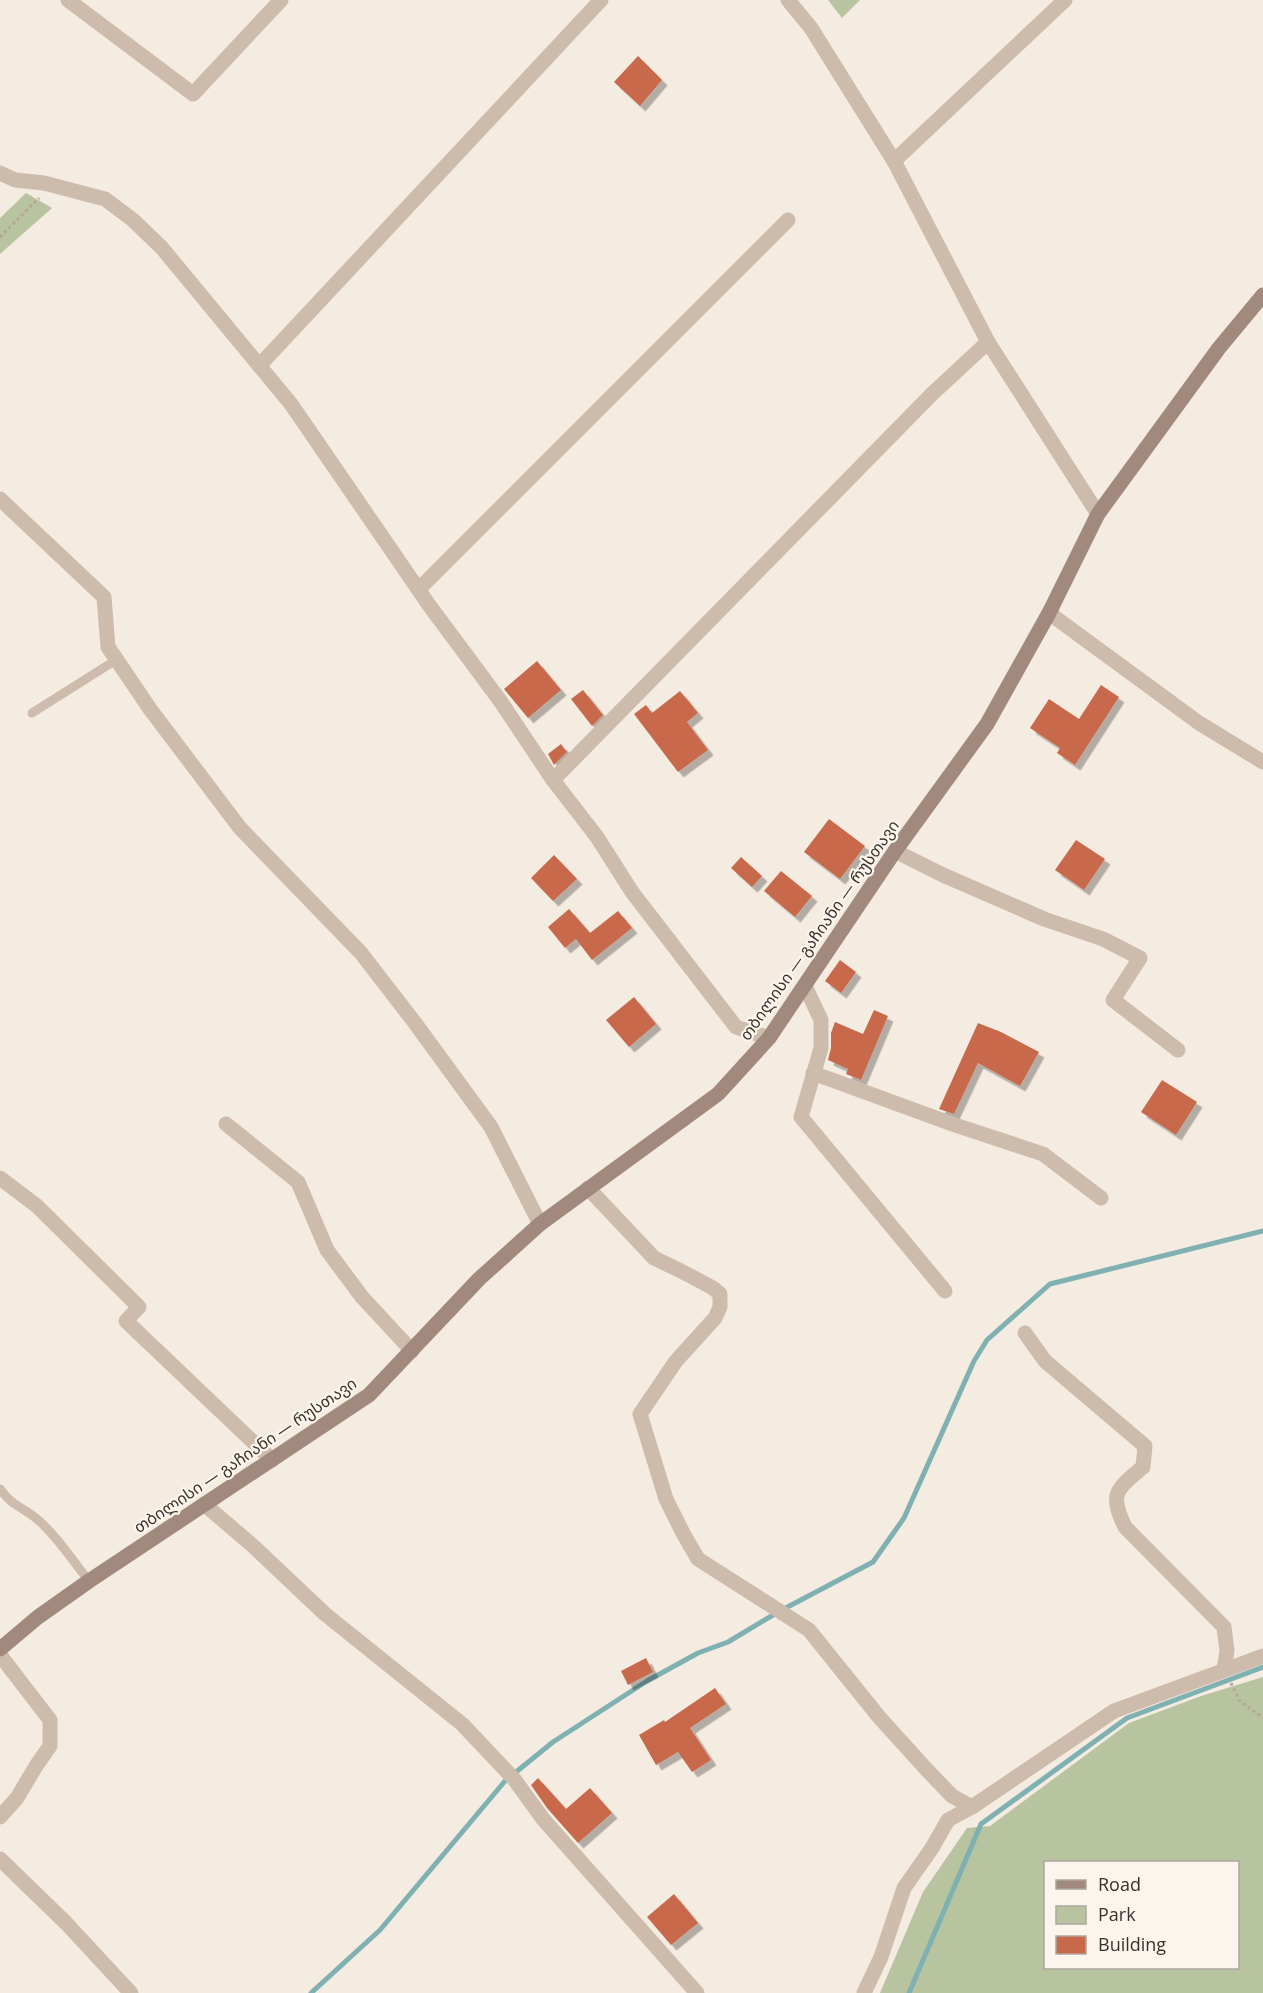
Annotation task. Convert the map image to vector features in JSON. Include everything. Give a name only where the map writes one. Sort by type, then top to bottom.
[{"type":"main road","name":"თბილისი — გაჩიანი — რუსთავი","points":[[0,1649],[38,1617],[89,1581],[369,1395],[478,1279],[540,1224],[718,1094],[769,1038],[895,851],[987,724],[1049,613],[1098,514],[1219,348],[1263,295]]},
{"type":"main road","name":"თბილისი — გაჩიანი — რუსთავი","points":[[1219,348],[1263,311]]},
{"type":"street","points":[[68,0],[193,94],[281,0]]},
{"type":"street","points":[[259,366],[601,0]]},
{"type":"street","points":[[789,0],[811,28],[894,161],[988,342],[1098,514]]},
{"type":"street","points":[[894,161],[1065,0]]},
{"type":"street","points":[[0,173],[15,180],[52,186],[105,200],[133,220],[162,248],[291,404],[418,589],[501,702],[553,780],[597,837],[632,892],[736,1027],[769,1038]]},
{"type":"street","points":[[418,589],[788,220]]},
{"type":"street","points":[[553,780],[932,394],[988,342]]},
{"type":"street","points":[[0,499],[104,597],[108,647],[150,709],[240,828],[361,953],[416,1023],[491,1127],[540,1224]]},
{"type":"street","points":[[1049,613],[1199,723],[1263,762]]},
{"type":"street","points":[[895,851],[943,875],[1044,919],[1103,939],[1140,958],[1113,1000],[1178,1050]]},
{"type":"street","points":[[805,986],[821,1020],[821,1048],[801,1117],[945,1291]]},
{"type":"street","points":[[813,1073],[955,1125],[1043,1154],[1101,1198]]},
{"type":"street","points":[[226,1124],[298,1182],[327,1250],[362,1297],[412,1351]]},
{"type":"street","points":[[0,1178],[37,1206],[139,1307],[126,1321],[272,1460]]},
{"type":"street","points":[[588,1188],[654,1258],[713,1288],[720,1294],[720,1307],[716,1318],[676,1361],[640,1414],[666,1499],[698,1559],[809,1630],[879,1717],[927,1770],[952,1796],[972,1807]]},
{"type":"street","points":[[1025,1333],[1045,1361],[1145,1446],[1143,1467],[1120,1487],[1115,1506],[1125,1527],[1224,1627],[1227,1652],[1224,1670]]},
{"type":"street","points":[[204,1504],[252,1545],[325,1614],[462,1724],[514,1779],[543,1819],[697,1993]]},
{"type":"street","points":[[0,1655],[50,1720],[51,1746],[17,1798],[0,1816]]},
{"type":"street","points":[[864,1993],[881,1957],[904,1888],[948,1820],[972,1807],[1114,1711],[1263,1656]]},
{"type":"street","points":[[0,1859],[66,1923],[131,1993]]},
{"type":"lane","points":[[32,713],[117,660]]},
{"type":"lane","points":[[0,1489],[8,1500],[35,1517],[50,1532],[89,1581]]},
{"type":"path","points":[[0,237],[52,186]]},
{"type":"path","points":[[1224,1670],[1239,1700],[1263,1718]]},
{"type":"green space","points":[[828,0],[860,0],[842,18]]},
{"type":"green space","points":[[26,193],[52,208],[0,254],[0,218]]},
{"type":"green space","points":[[1263,1677],[1263,1993],[880,1993],[923,1892],[967,1828],[990,1826],[1129,1723],[1201,1696]]},
{"type":"building","points":[[638,56],[662,80],[640,106],[614,82]]},
{"type":"building","points":[[537,661],[561,690],[528,718],[504,689]]},
{"type":"building","points":[[1101,685],[1119,697],[1075,765],[1057,753],[1060,748],[1030,728],[1049,699],[1079,719]]},
{"type":"building","points":[[583,690],[603,715],[592,726],[571,699]]},
{"type":"building","points":[[680,691],[698,713],[687,722],[708,750],[678,772],[634,714],[646,705],[652,713]]},
{"type":"building","points":[[561,744],[567,752],[554,765],[548,754]]},
{"type":"building","points":[[829,819],[865,846],[840,879],[804,852]]},
{"type":"building","points":[[1076,840],[1105,859],[1084,890],[1055,870]]},
{"type":"building","points":[[554,855],[577,879],[553,901],[531,878]]},
{"type":"building","points":[[741,857],[762,876],[752,887],[731,868]]},
{"type":"building","points":[[781,871],[812,896],[795,917],[764,891]]},
{"type":"building","points":[[569,909],[590,933],[618,911],[632,928],[592,960],[576,939],[565,948],[548,927]]},
{"type":"building","points":[[840,960],[856,972],[841,993],[825,981]]},
{"type":"building","points":[[634,997],[656,1024],[629,1047],[606,1020]]},
{"type":"building","points":[[874,1010],[888,1016],[861,1080],[846,1074],[848,1069],[828,1060],[831,1033],[835,1022],[863,1034]]},
{"type":"building","points":[[978,1023],[1039,1052],[1020,1086],[978,1063],[954,1114],[939,1109]]},
{"type":"building","points":[[1162,1080],[1197,1102],[1176,1135],[1141,1112]]},
{"type":"building","points":[[646,1658],[653,1672],[628,1685],[621,1671]]},
{"type":"building","points":[[715,1688],[726,1704],[690,1728],[711,1760],[692,1772],[678,1752],[656,1765],[639,1735],[664,1720],[665,1722]]},
{"type":"building","points":[[538,1778],[566,1809],[590,1788],[612,1813],[578,1843],[547,1808],[531,1785]]},
{"type":"building","points":[[674,1894],[698,1923],[671,1945],[647,1917]]},
{"type":"waterway","points":[[311,1993],[380,1930],[505,1781],[553,1742],[647,1681],[698,1653],[728,1642],[778,1612],[873,1562],[904,1518],[974,1361],[987,1340],[1050,1284],[1263,1231]]},
{"type":"waterway","points":[[909,1993],[981,1824],[1127,1718],[1263,1667]]}]
